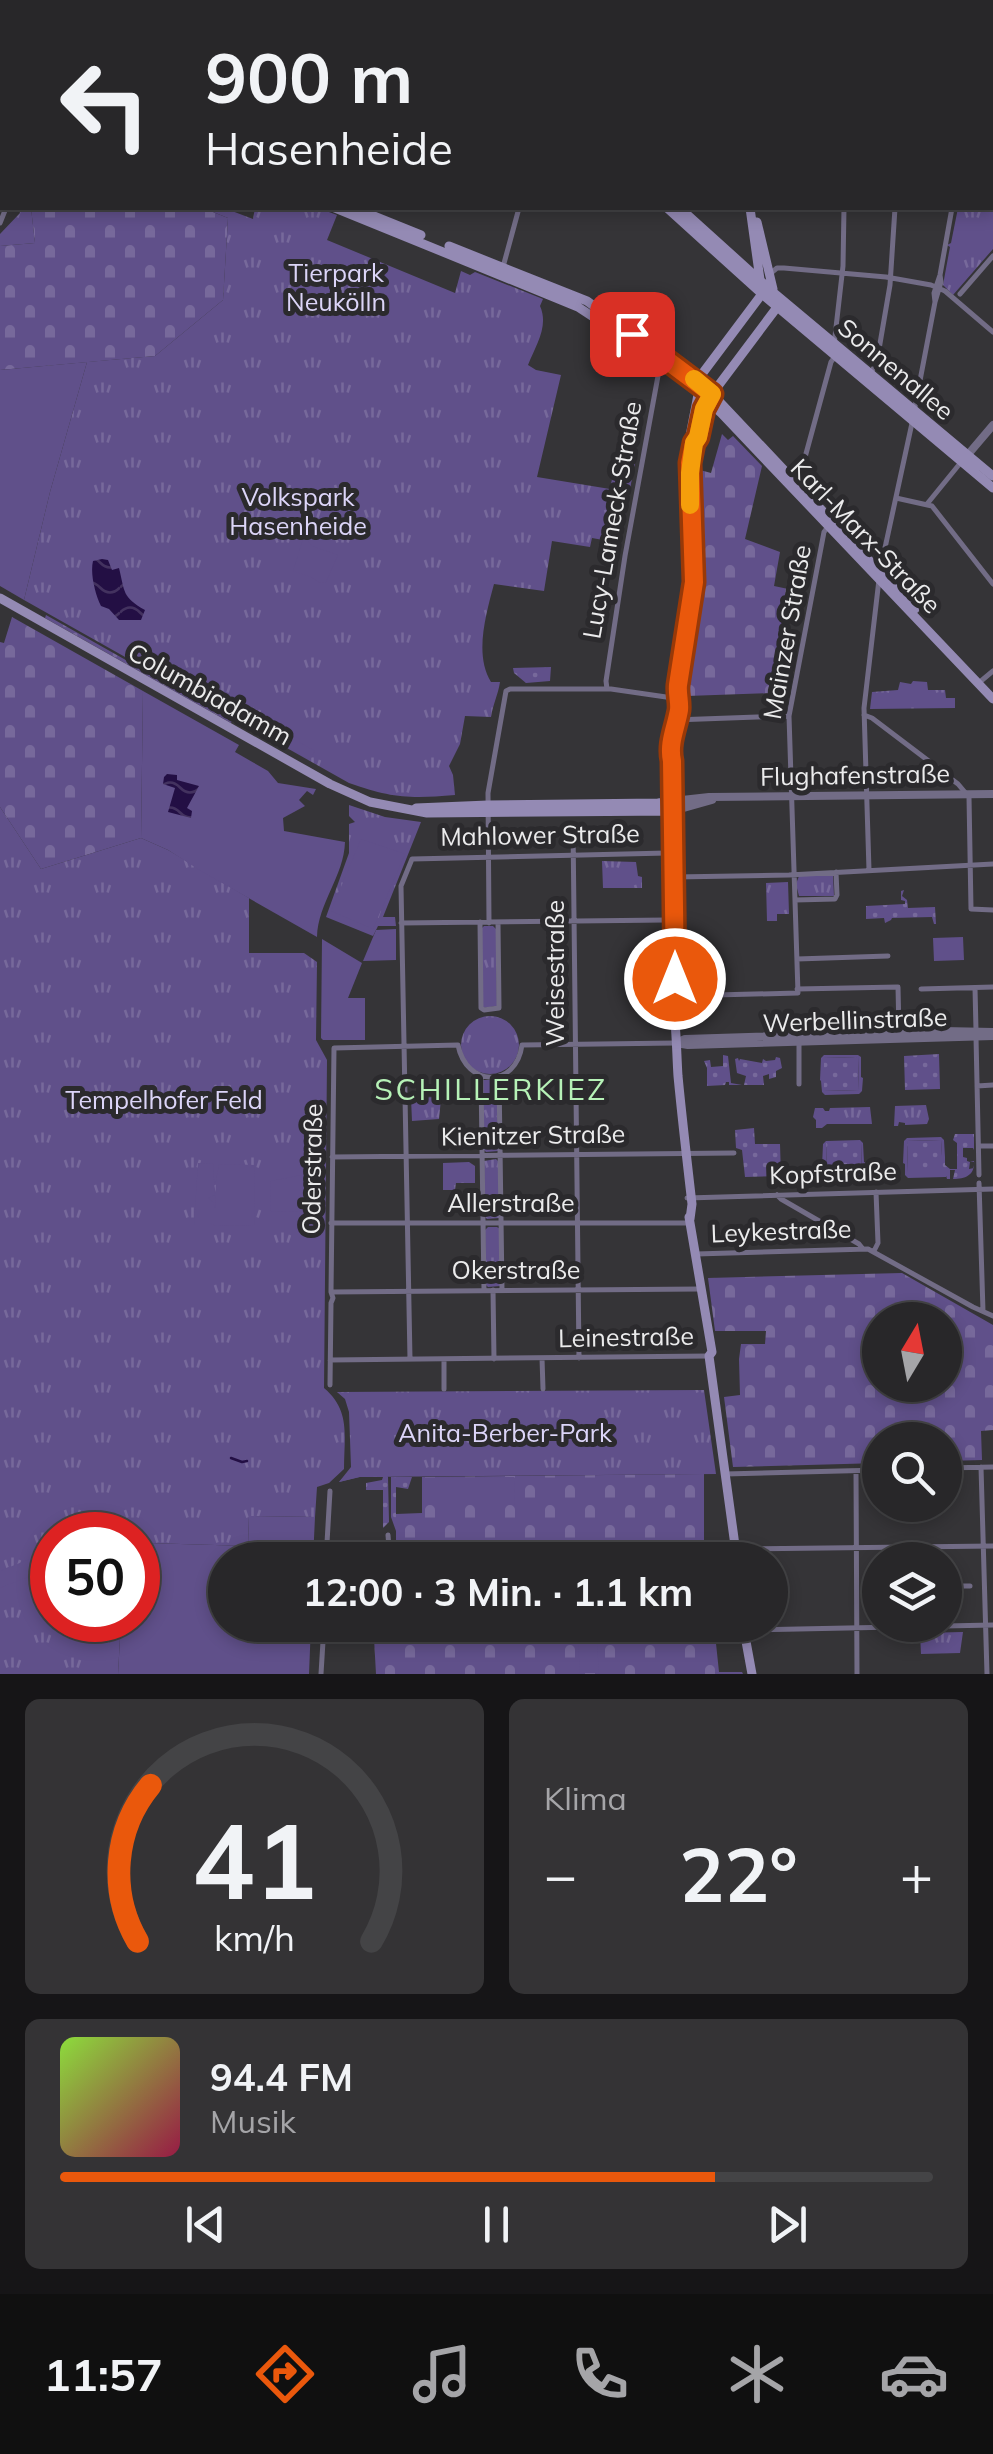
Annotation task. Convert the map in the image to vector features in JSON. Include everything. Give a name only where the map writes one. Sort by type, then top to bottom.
[{"type":"main road","points":[[341,210],[501,271]]},
{"type":"main road","points":[[359,210],[501,271]]},
{"type":"main road","points":[[669,210],[741,269]]},
{"type":"main road","points":[[682,210],[741,269]]},
{"type":"main road","points":[[694,443],[690,436],[702,374],[762,294],[765,278],[752,210]]},
{"type":"main road","name":"Sonnenallee","points":[[741,269],[765,278],[774,293],[834,350],[871,374],[914,415]]},
{"type":"main road","name":"Sonnenallee","points":[[741,269],[762,294],[965,458],[993,476]]},
{"type":"main road","name":"Karl-Marx-Straße","points":[[501,271],[582,299],[698,387],[993,697]]},
{"type":"main road","points":[[671,877],[667,853],[670,755],[673,710],[694,582],[690,473],[694,443],[710,398],[778,306],[774,293],[762,294]]},
{"type":"main road","name":"Sonnenallee","points":[[979,469],[993,488]]},
{"type":"main road","name":"Columbiadamm","points":[[0,598],[341,790],[378,804],[406,809],[488,809]]},
{"type":"main road","points":[[669,807],[669,988],[674,1000],[686,1186],[712,1352],[734,1542]]},
{"type":"main road","name":"Flughafenstraße","points":[[488,809],[669,807]]},
{"type":"main road","points":[[748,1642],[752,1674]]},
{"type":"street","points":[[501,271],[518,210]]},
{"type":"street","points":[[796,487],[834,350],[844,210]]},
{"type":"street","points":[[871,374],[878,361],[891,278],[895,210]]},
{"type":"street","points":[[869,870],[864,715],[879,575],[942,280],[952,210]]},
{"type":"street","points":[[960,294],[993,256]]},
{"type":"street","points":[[765,278],[779,268],[891,278],[938,287],[993,332]]},
{"type":"street","name":"Lucy-Lameck-Straße","points":[[607,689],[624,556],[662,361]]},
{"type":"street","points":[[927,504],[993,425]]},
{"type":"street","points":[[896,498],[932,506],[993,584]]},
{"type":"street","name":"Mainzer Straße","points":[[798,991],[789,716],[824,532],[830,523]]},
{"type":"street","points":[[980,682],[993,671]]},
{"type":"street","points":[[489,923],[488,809],[506,691],[607,689],[676,698]]},
{"type":"street","points":[[864,715],[873,718],[968,794],[972,910],[993,910]]},
{"type":"street","points":[[674,720],[789,716]]},
{"type":"street","name":"Flughafenstraße","points":[[669,807],[717,798],[993,794]]},
{"type":"street","name":"Weisestraße","points":[[574,827],[579,1358]]},
{"type":"street","name":"Mahlower Straße","points":[[401,923],[401,884],[413,857],[667,853]]},
{"type":"street","points":[[671,877],[993,864]]},
{"type":"street","points":[[795,900],[836,898],[836,872]]},
{"type":"street","points":[[410,1359],[401,923],[672,920]]},
{"type":"street","points":[[480,922],[484,1010],[499,1008],[498,923]]},
{"type":"street","points":[[796,959],[888,956]]},
{"type":"street","points":[[674,1000],[898,987],[899,1034]]},
{"type":"street","points":[[922,989],[993,987]]},
{"type":"street","points":[[975,988],[983,1312]]},
{"type":"street","name":"Werbellinstraße","points":[[676,1043],[993,1034]]},
{"type":"street","points":[[798,1084],[799,1038]]},
{"type":"street","points":[[403,1046],[458,1045],[466,1066],[482,1076],[500,1076],[516,1064],[522,1045],[676,1043]]},
{"type":"street","name":"Oderstraße","points":[[330,1385],[334,1048],[403,1046]]},
{"type":"street","points":[[482,1076],[484,1290]]},
{"type":"street","points":[[500,1076],[502,1290]]},
{"type":"street","points":[[977,1086],[993,1085]]},
{"type":"street","points":[[978,1146],[993,1146]]},
{"type":"street","name":"Kienitzer Straße","points":[[332,1156],[734,1153]]},
{"type":"street","name":"Kopfstraße","points":[[689,1198],[876,1192],[980,1183],[993,1189]]},
{"type":"street","points":[[868,1250],[878,1243],[876,1192]]},
{"type":"street","points":[[777,1195],[868,1250],[993,1316]]},
{"type":"street","name":"Allerstraße","points":[[332,1223],[691,1221]]},
{"type":"street","points":[[845,1249],[848,1238]]},
{"type":"street","name":"Leykestraße","points":[[696,1254],[868,1250]]},
{"type":"street","name":"Okerstraße","points":[[331,1292],[701,1288]]},
{"type":"street","points":[[493,1290],[494,1359]]},
{"type":"street","name":"Leinestraße","points":[[330,1360],[710,1356]]},
{"type":"street","name":"Leinestraße","points":[[542,1358],[542,1389]]},
{"type":"street","points":[[444,1359],[444,1389]]},
{"type":"street","points":[[981,1467],[984,1546],[977,1586],[989,1625],[987,1674]]},
{"type":"street","points":[[962,1468],[993,1467]]},
{"type":"street","points":[[856,1470],[857,1674]]},
{"type":"street","points":[[725,1474],[862,1470]]},
{"type":"street","points":[[327,1542],[330,1491]]},
{"type":"street","points":[[388,1535],[389,1542]]},
{"type":"street","points":[[788,1551],[993,1546]]},
{"type":"street","points":[[962,1586],[977,1586]]},
{"type":"street","points":[[788,1627],[989,1625]]},
{"type":"street","points":[[321,1674],[323,1642]]},
{"type":"green space","points":[[19,210],[31,210],[35,243],[0,246],[0,234]]},
{"type":"green space","points":[[31,210],[208,210],[228,218],[223,300],[155,356],[0,370],[0,246],[35,243]]},
{"type":"green space","name":"Volkspark Hasenheide","points":[[208,210],[229,210],[253,219],[255,210],[323,210],[337,215],[327,240],[455,293],[461,271],[470,275],[475,272],[543,299],[542,328],[528,365],[561,375],[537,477],[610,489],[616,459],[635,462],[620,543],[592,538],[590,547],[552,541],[544,591],[494,584],[482,647],[491,682],[500,682],[491,717],[465,716],[460,744],[449,766],[455,795],[401,796],[349,783],[24,600],[87,362],[155,356],[223,300],[228,218]]},
{"type":"green space","points":[[958,210],[993,210],[993,249],[953,295],[943,285],[950,247],[947,245],[951,243]]},
{"type":"green space","points":[[87,362],[24,600],[0,586],[0,370]]},
{"type":"green space","points":[[722,434],[728,440],[733,436],[762,466],[745,539],[780,552],[774,586],[793,590],[773,693],[687,696],[705,577],[700,470],[711,473]]},
{"type":"green space","points":[[616,459],[635,462],[628,498],[613,503],[609,501]]},
{"type":"green space","points":[[304,536],[312,546],[338,555],[326,582],[293,571]]},
{"type":"green space","points":[[46,615],[232,720],[231,723],[45,618]]},
{"type":"green space","points":[[12,617],[143,691],[141,838],[41,869],[0,807],[0,642],[4,643]]},
{"type":"green space","points":[[551,667],[550,681],[526,683],[513,668]]},
{"type":"green space","points":[[900,682],[927,682],[928,690],[945,690],[946,698],[955,698],[955,708],[870,709],[872,692],[898,690]]},
{"type":"green space","points":[[143,691],[239,745],[235,752],[268,771],[278,783],[316,789],[313,795],[307,791],[299,800],[305,806],[283,818],[284,831],[345,842],[317,937],[141,838]]},
{"type":"green space","points":[[278,726],[315,751],[310,760],[267,736],[272,727]]},
{"type":"green space","points":[[349,805],[385,817],[421,822],[383,917],[395,917],[396,926],[378,926],[373,936],[326,917],[349,853],[349,824],[355,822],[349,816]]},
{"type":"green space","name":"Tempelhofer Feld","points":[[0,807],[41,869],[141,838],[249,898],[249,953],[304,953],[317,962],[316,1040],[327,1060],[324,1388],[339,1406],[345,1435],[344,1469],[329,1483],[317,1487],[315,1517],[249,1516],[248,1542],[160,1543],[160,1512],[30,1512],[30,1642],[120,1642],[118,1674],[0,1674]]},
{"type":"green space","points":[[361,839],[405,854],[373,929],[331,911]]},
{"type":"green space","points":[[602,861],[636,862],[642,888],[603,888]]},
{"type":"green space","points":[[833,875],[834,896],[799,896],[799,876]]},
{"type":"green space","points":[[788,882],[789,914],[777,914],[777,921],[767,921],[766,883]]},
{"type":"green space","points":[[904,890],[902,896],[908,908],[935,907],[936,924],[932,917],[892,918],[885,923],[884,918],[866,919],[866,906],[905,904],[901,900],[901,891]]},
{"type":"green space","points":[[396,929],[396,960],[363,961],[376,930]]},
{"type":"green space","points":[[481,929],[496,929],[497,1006],[483,1008]]},
{"type":"green space","points":[[963,937],[964,960],[934,961],[933,938]]},
{"type":"green space","points":[[322,939],[362,963],[348,998],[365,998],[365,1040],[321,1038]]},
{"type":"green space","points":[[490,1016],[511,1024],[519,1045],[511,1066],[490,1074],[469,1066],[461,1045],[469,1024]]},
{"type":"green space","points":[[939,1054],[940,1089],[905,1090],[904,1056]]},
{"type":"green space","points":[[723,1055],[728,1056],[731,1083],[742,1085],[729,1085],[726,1082],[707,1086],[704,1061],[710,1060],[711,1067],[723,1066]]},
{"type":"green space","points":[[824,1055],[861,1057],[863,1078],[859,1094],[822,1092]],"holes":[[[858,1057],[859,1090],[824,1091],[824,1058]]]},
{"type":"green space","points":[[858,1057],[859,1090],[824,1091],[823,1058]]},
{"type":"green space","points":[[780,1058],[782,1068],[776,1071],[776,1077],[763,1076],[764,1085],[744,1085],[746,1076],[737,1073],[735,1059],[762,1063],[763,1059]]},
{"type":"green space","points":[[483,1080],[497,1080],[498,1151],[484,1150]]},
{"type":"green space","points":[[411,1098],[441,1099],[439,1119],[412,1121]]},
{"type":"green space","points":[[926,1105],[927,1124],[899,1122],[894,1126],[895,1106]]},
{"type":"green space","points":[[870,1107],[872,1124],[827,1124],[816,1128],[815,1108],[829,1111]]},
{"type":"green space","points":[[754,1128],[755,1144],[780,1144],[781,1176],[745,1177],[735,1130]]},
{"type":"green space","points":[[955,1134],[974,1134],[974,1150],[963,1148],[969,1169],[973,1168],[969,1175],[953,1179],[955,1170],[950,1170],[947,1179],[945,1172],[908,1173],[907,1141],[941,1140],[945,1165],[957,1169]]},
{"type":"green space","points":[[941,1137],[945,1157],[941,1140],[907,1141],[908,1172],[946,1172],[946,1177],[908,1178],[903,1163],[904,1141]]},
{"type":"green space","points":[[826,1141],[863,1143],[866,1163],[861,1179],[824,1177]],"holes":[[[826,1143],[861,1143],[862,1173],[827,1174]]]},
{"type":"green space","points":[[861,1142],[862,1174],[827,1175],[826,1143]]},
{"type":"green space","points":[[496,1159],[499,1218],[487,1219],[484,1161]]},
{"type":"green space","points":[[469,1162],[475,1166],[475,1183],[456,1183],[455,1190],[443,1190],[443,1163]]},
{"type":"green space","points":[[198,1163],[213,1164],[215,1195],[208,1198],[215,1208],[219,1164],[255,1165],[254,1225],[194,1225]]},
{"type":"green space","points":[[307,1174],[305,1212],[270,1211],[271,1181]]},
{"type":"green space","points":[[497,1227],[500,1286],[488,1287],[485,1230]]},
{"type":"green space","points":[[902,1273],[953,1302],[862,1302],[862,1402],[962,1402],[962,1307],[993,1325],[993,1430],[981,1431],[982,1460],[962,1461],[962,1422],[862,1422],[862,1463],[733,1467],[724,1397],[740,1395],[741,1344],[765,1344],[766,1331],[715,1331],[708,1278]]},
{"type":"green space","name":"Anita-Berber-Park","points":[[704,1390],[716,1474],[360,1477],[339,1482],[351,1467],[349,1412],[345,1399],[337,1392]]},
{"type":"green space","points":[[386,1474],[389,1522],[383,1528],[383,1490],[366,1490],[366,1483],[383,1477],[339,1482],[343,1478]]},
{"type":"green space","points":[[704,1474],[704,1542],[396,1542],[396,1514],[422,1513],[422,1477]]},
{"type":"green space","points":[[391,1477],[412,1477],[408,1489],[396,1487],[396,1531],[391,1517]]},
{"type":"green space","points":[[514,1477],[515,1505],[424,1505],[423,1478]]},
{"type":"green space","points":[[249,1516],[315,1517],[314,1542],[248,1542]]},
{"type":"green space","points":[[160,1543],[208,1545],[208,1642],[310,1642],[309,1674],[118,1674],[120,1642],[160,1642]]},
{"type":"green space","points":[[30,1559],[30,1576],[0,1588],[0,1571]]},
{"type":"green space","points":[[374,1642],[716,1642],[719,1672],[743,1674],[376,1674]]},
{"type":"green space","points":[[920,1642],[962,1642],[960,1653],[921,1654]]},
{"type":"green space","points":[[578,1643],[597,1643],[599,1673],[580,1673]]},
{"type":"water","points":[[108,560],[112,570],[119,568],[126,593],[145,610],[141,620],[119,620],[101,606],[92,566],[93,561]]},
{"type":"water","points":[[167,774],[199,786],[187,808],[192,811],[191,818],[168,812],[175,788],[163,784]]},
{"type":"waterway","points":[[231,1458],[247,1461]]},
{"type":"slow traffic","points":[[690,505],[691,455],[712,394],[694,379]]},
{"type":"district","name":"SCHILLERKIEZ","points":[[491,1090]]},
{"type":"route","points":[[632,334],[712,394],[704,409],[690,463],[694,582],[676,698],[680,705],[670,755],[675,979]]},
{"type":"park label","name":"Tierpark Neukölln","points":[[336,288]]}]
